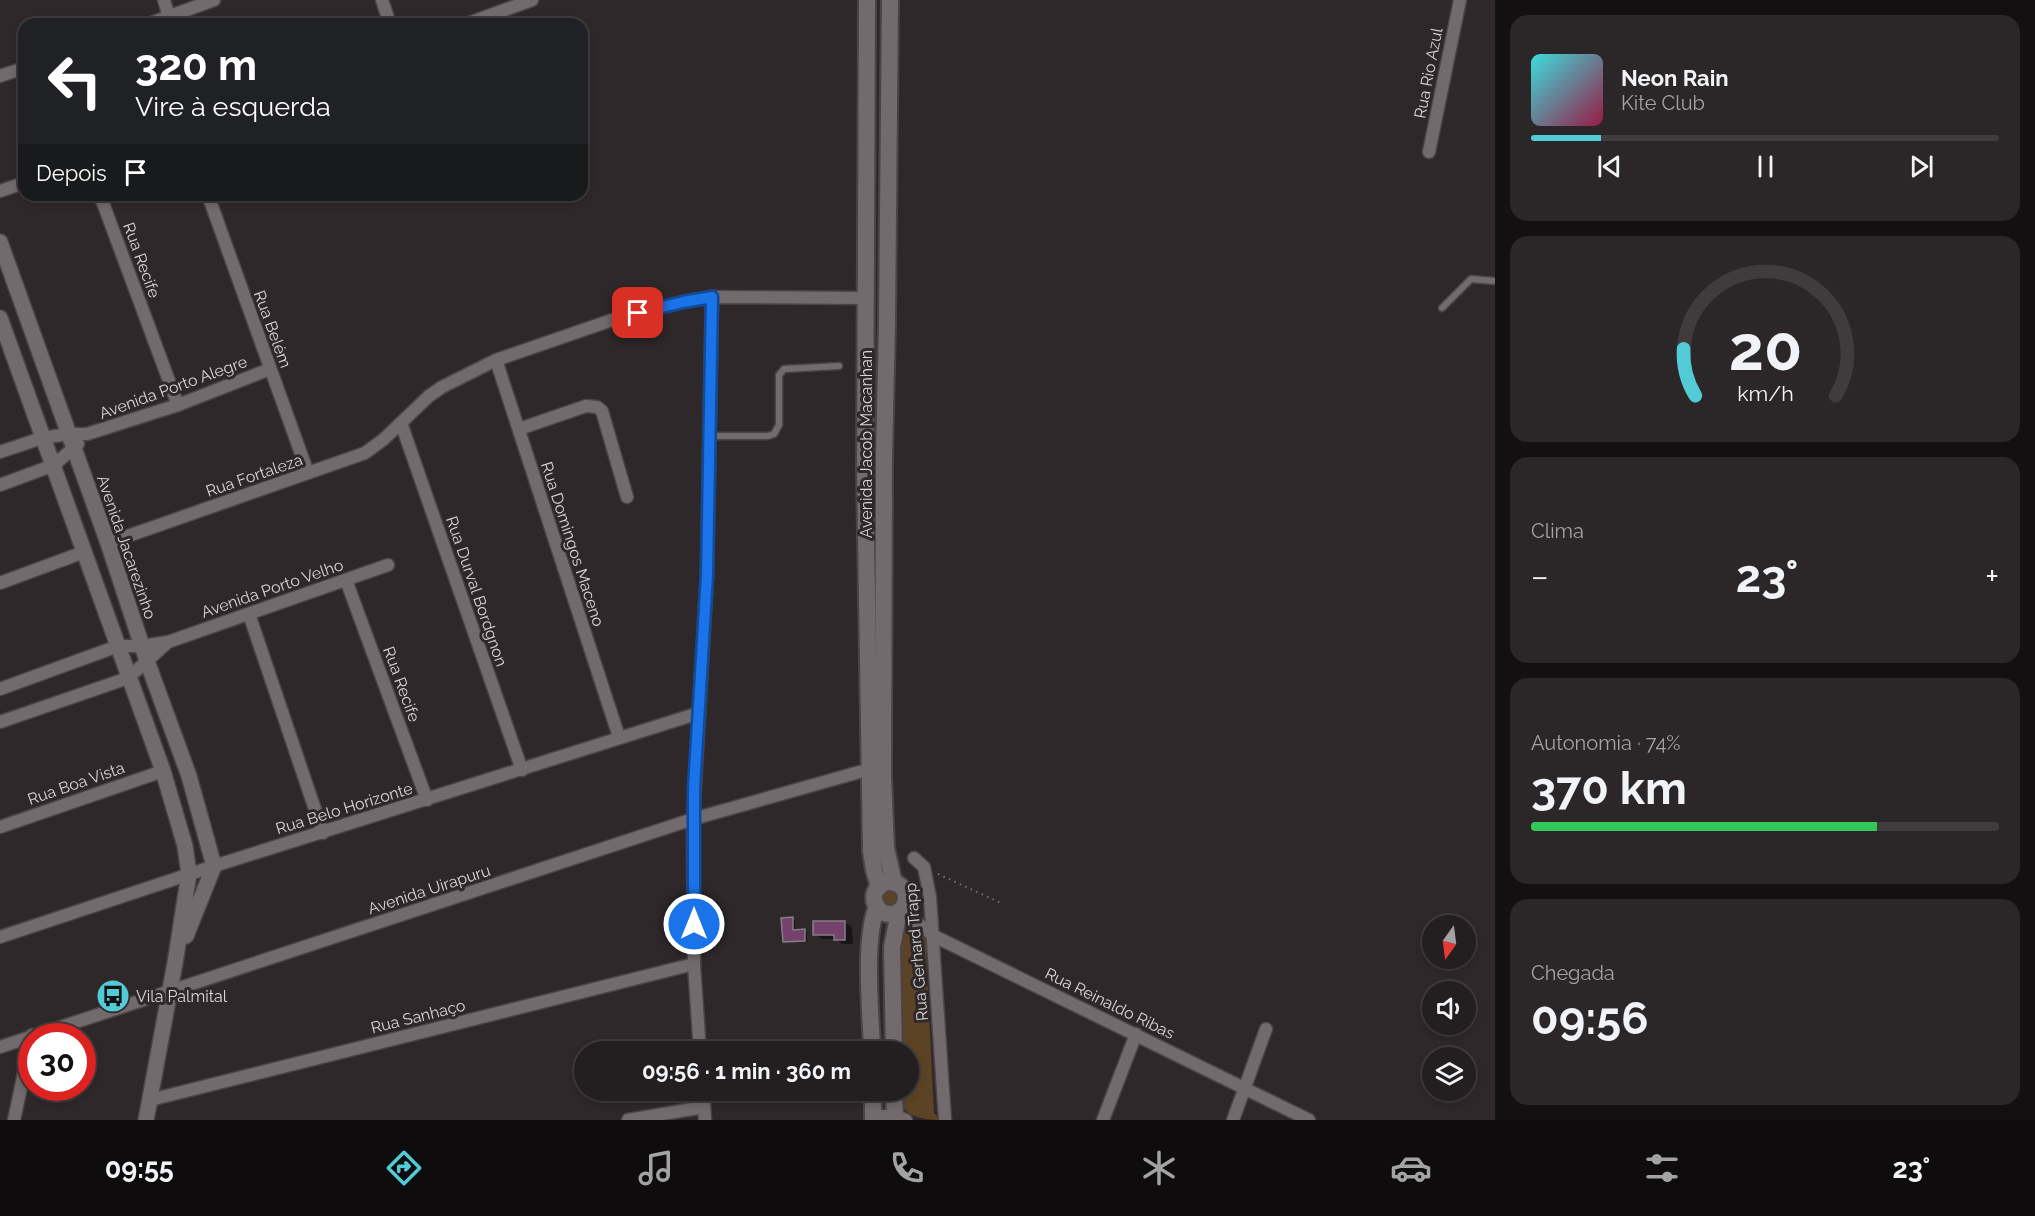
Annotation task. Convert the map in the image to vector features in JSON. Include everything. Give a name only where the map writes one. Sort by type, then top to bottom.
[{"type":"main road","name":"Avenida Jacob Macanhan","points":[[867,0],[865,482],[871,851],[874,870],[887,885]]},
{"type":"main road","name":"Avenida Jacob Macanhan","points":[[887,885],[883,776],[884,469],[888,323],[890,0]]},
{"type":"main road","points":[[887,885],[899,885],[906,893],[906,903],[895,914],[884,913],[877,906],[874,896],[887,885]]},
{"type":"main road","points":[[872,1041],[870,946],[873,916],[877,906]]},
{"type":"main road","points":[[894,1041],[892,947],[900,911]]},
{"type":"main road","points":[[873,1101],[873,1118]]},
{"type":"main road","points":[[896,1101],[898,1119]]},
{"type":"street","points":[[164,0],[169,16]]},
{"type":"street","points":[[164,18],[214,0]]},
{"type":"street","points":[[382,0],[388,18]]},
{"type":"street","points":[[482,18],[532,0]]},
{"type":"street","name":"Rua Rio Azul","points":[[1429,152],[1460,0]]},
{"type":"street","points":[[0,76],[18,70]]},
{"type":"street","points":[[0,191],[18,185]]},
{"type":"street","name":"Rua Recife","points":[[102,201],[178,405]]},
{"type":"street","name":"Rua Belém","points":[[210,201],[308,473]]},
{"type":"street","name":"Avenida Jacarezinho","points":[[0,242],[189,776],[214,866]]},
{"type":"street","points":[[699,1041],[694,963],[693,819],[707,575],[712,297]]},
{"type":"street","name":"Rua Fortaleza","points":[[108,543],[365,453],[384,440],[429,396],[442,387],[495,360],[615,319],[712,297],[866,298]]},
{"type":"street","points":[[0,318],[163,771],[185,846],[189,874],[146,1120]]},
{"type":"street","name":"Rua Domingos Maceno","points":[[495,360],[619,737]]},
{"type":"street","name":"Avenida Porto Alegre","points":[[0,452],[42,438],[87,434],[178,405],[270,369]]},
{"type":"street","points":[[519,429],[586,406],[597,406],[602,411],[627,497]]},
{"type":"street","name":"Rua Durval Bordgnon","points":[[401,423],[522,770]]},
{"type":"street","name":"Avenida Porto Alegre","points":[[0,485],[54,465],[74,450],[87,434]]},
{"type":"street","points":[[0,583],[84,552]]},
{"type":"street","name":"Avenida Porto Velho","points":[[0,689],[118,646],[168,642],[388,565]]},
{"type":"street","name":"Rua Recife","points":[[346,580],[427,800]]},
{"type":"street","points":[[249,614],[323,832]]},
{"type":"street","name":"Avenida Porto Velho","points":[[0,722],[128,678],[168,642]]},
{"type":"street","name":"Rua Belo Horizonte","points":[[0,937],[189,874],[699,713]]},
{"type":"street","name":"Avenida Uirapuru","points":[[71,1023],[693,819],[870,769]]},
{"type":"street","name":"Rua Boa Vista","points":[[0,827],[163,771]]},
{"type":"street","name":"Rua Gerhard Trapp","points":[[914,858],[924,867],[930,897],[945,1120]]},
{"type":"street","points":[[175,963],[214,866]]},
{"type":"street","name":"Rua Reinaldo Ribas","points":[[900,911],[934,936],[1309,1120]]},
{"type":"street","name":"Rua Sanhaço","points":[[150,1100],[694,963]]},
{"type":"street","points":[[1233,1120],[1266,1029]]},
{"type":"street","points":[[1103,1120],[1136,1034]]},
{"type":"street","name":"Avenida Uirapuru","points":[[0,1047],[18,1040]]},
{"type":"street","points":[[14,1120],[18,1101]]},
{"type":"street","points":[[628,1120],[704,1114]]},
{"type":"street","points":[[873,1118],[898,1119]]},
{"type":"lane","points":[[1442,308],[1471,279],[1495,281]]},
{"type":"lane","points":[[710,436],[768,436],[774,434],[779,425],[779,375],[784,369],[839,366]]},
{"type":"path","points":[[924,867],[1000,903]]},
{"type":"shaded area","points":[[891,885],[900,889],[904,898],[900,907],[891,911],[882,907],[878,898],[882,889]]},
{"type":"shaded area","points":[[908,931],[927,939],[932,948],[926,954],[934,1113],[941,1120],[925,1119],[913,1115],[905,1109],[903,1103],[903,1101],[919,1101],[919,1041],[901,1041],[898,953],[902,933]]},
{"type":"building","points":[[793,917],[793,930],[805,929],[805,941],[783,942],[781,918]]},
{"type":"building","points":[[813,921],[845,921],[845,940],[834,940],[834,935],[813,935]]},
{"type":"place","name":"Vila Palmital","points":[[113,996]]},
{"type":"route","points":[[638,313],[712,297],[707,575],[694,788],[694,924]]}]
